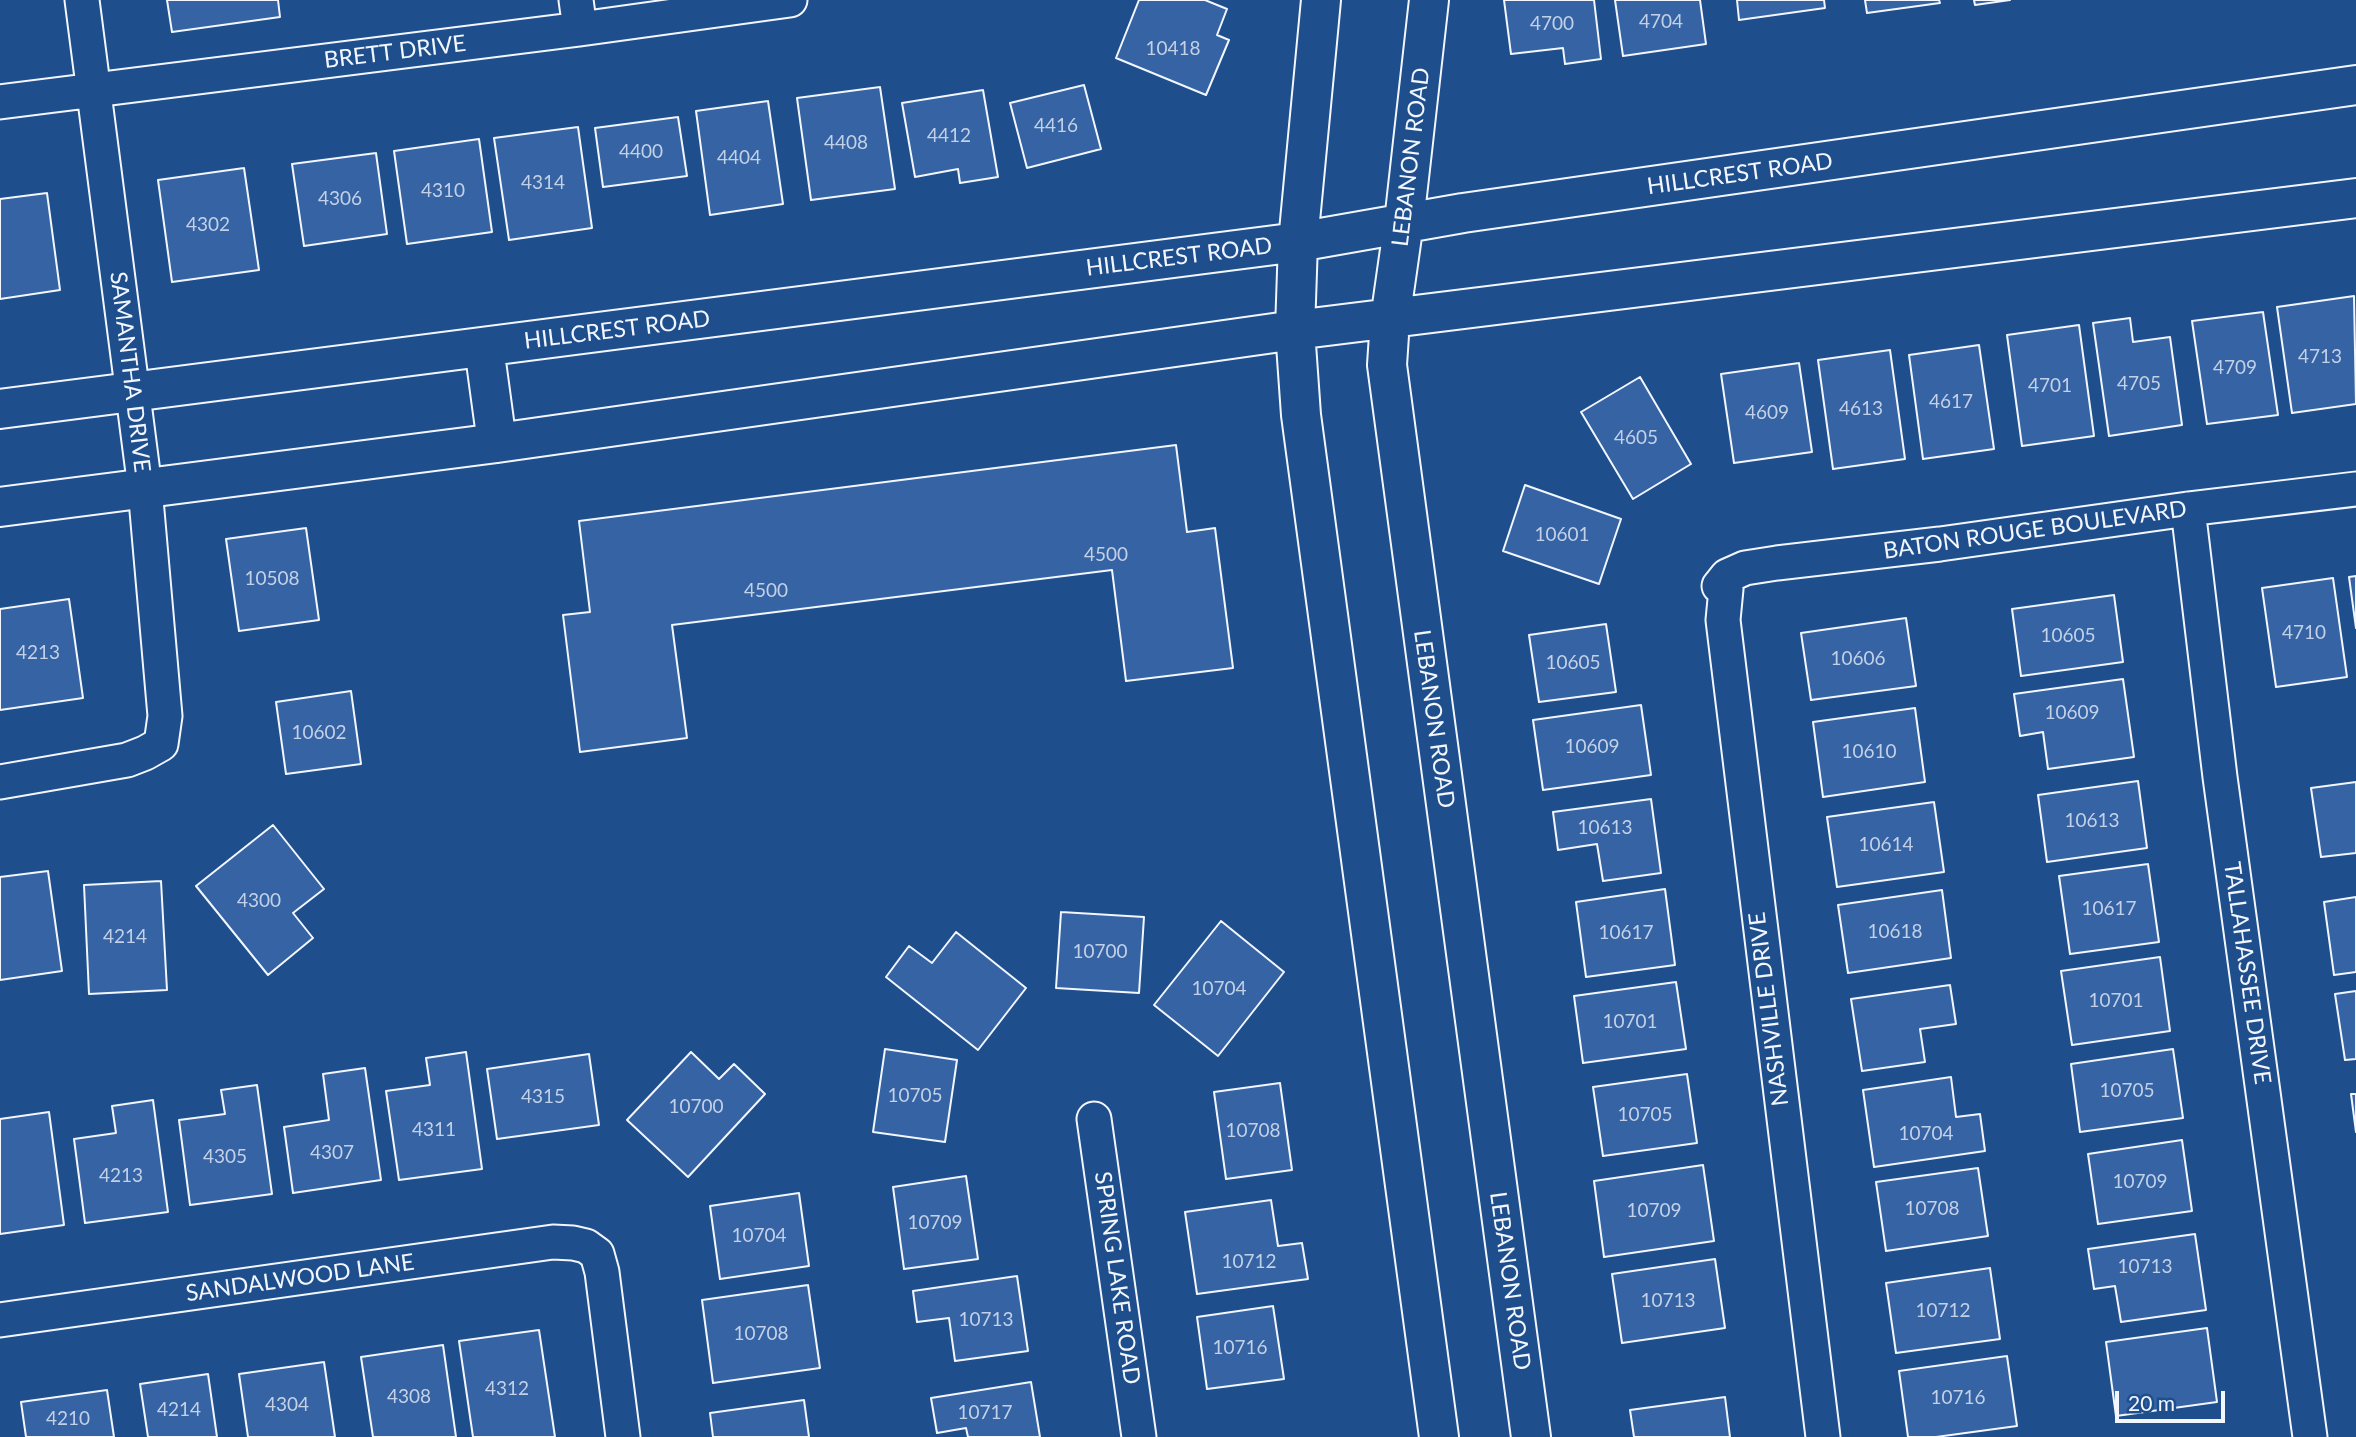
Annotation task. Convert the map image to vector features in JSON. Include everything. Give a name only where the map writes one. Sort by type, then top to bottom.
[{"type":"main road","points":[[1321,0],[1298,242],[1295,330],[1303,428],[1439,1437]]},
{"type":"main road","name":"LEBANON ROAD","points":[[1429,0],[1390,320],[1387,365],[1531,1437]]},
{"type":"main road","name":"HILLCREST ROAD","points":[[0,409],[1298,242],[1404,222],[2356,85]]},
{"type":"main road","points":[[0,507],[497,443],[1295,330],[2356,198]]},
{"type":"main road","points":[[484,347],[497,443]]},
{"type":"street","name":"SAMANTHA DRIVE","points":[[0,782],[127,760],[161,744],[165,716],[145,488],[82,0]]},
{"type":"street","name":"BRETT DRIVE","points":[[0,102],[578,15],[790,0]]},
{"type":"street","name":"BATON ROUGE BOULEVARD","points":[[1719,586],[1727,576],[1745,568],[1777,563],[2356,489]]},
{"type":"street","name":"TALLAHASSEE DRIVE","points":[[2188,509],[2220,776],[2310,1437]]},
{"type":"street","name":"NASHVILLE DRIVE","points":[[1719,586],[1726,589],[1723,620],[1823,1437]]},
{"type":"street","name":"SPRING LAKE ROAD","points":[[1094,1119],[1139,1437]]},
{"type":"street","name":"SANDALWOOD LANE","points":[[0,1320],[553,1242],[586,1246],[597,1254],[602,1272],[623,1437]]},
{"type":"building","points":[[167,0],[278,0],[280,17],[172,32]]},
{"type":"building","points":[[1139,0],[1205,0],[1227,9],[1217,35],[1229,40],[1206,95],[1116,58]]},
{"type":"building","points":[[1504,0],[1594,0],[1601,59],[1565,64],[1563,48],[1511,54]]},
{"type":"building","points":[[1615,0],[1700,0],[1706,44],[1623,56]]},
{"type":"building","points":[[1737,0],[1824,0],[1825,8],[1739,20]]},
{"type":"building","points":[[1865,0],[1939,0],[1940,3],[1867,13]]},
{"type":"building","points":[[1974,0],[2010,0],[1975,5]]},
{"type":"building","points":[[1084,85],[1101,149],[1027,168],[1010,103]]},
{"type":"building","points":[[880,87],[895,189],[811,200],[797,98]]},
{"type":"building","points":[[983,90],[998,177],[960,183],[958,169],[915,177],[902,103]]},
{"type":"building","points":[[768,101],[783,204],[710,215],[696,111]]},
{"type":"building","points":[[678,117],[687,176],[603,187],[595,128]]},
{"type":"building","points":[[578,127],[592,228],[509,240],[494,138]]},
{"type":"building","points":[[479,139],[492,232],[407,244],[394,151]]},
{"type":"building","points":[[376,153],[387,234],[304,246],[292,164]]},
{"type":"building","points":[[244,168],[259,270],[172,282],[158,180]]},
{"type":"building","points":[[47,193],[60,290],[0,299],[0,199]]},
{"type":"building","points":[[2354,296],[2356,404],[2292,413],[2277,307]]},
{"type":"building","points":[[2263,312],[2278,415],[2207,424],[2192,321]]},
{"type":"building","points":[[2130,318],[2133,342],[2170,337],[2182,425],[2109,436],[2093,323]]},
{"type":"building","points":[[2079,325],[2094,436],[2022,446],[2007,335]]},
{"type":"building","points":[[1979,345],[1994,449],[1923,459],[1909,355]]},
{"type":"building","points":[[1890,350],[1905,459],[1833,469],[1818,360]]},
{"type":"building","points":[[1799,363],[1812,452],[1734,463],[1721,374]]},
{"type":"building","points":[[1640,377],[1691,464],[1633,499],[1581,412]]},
{"type":"building","points":[[1176,445],[1187,532],[1215,528],[1233,668],[1126,681],[1112,570],[672,625],[687,738],[580,752],[563,615],[590,612],[579,521]]},
{"type":"building","points":[[1525,485],[1621,519],[1599,584],[1503,551]]},
{"type":"building","points":[[306,528],[319,620],[239,631],[226,539]]},
{"type":"building","points":[[2356,576],[2356,628],[2349,577]]},
{"type":"building","points":[[2333,578],[2347,677],[2276,687],[2262,588]]},
{"type":"building","points":[[2114,595],[2123,662],[2021,676],[2012,609]]},
{"type":"building","points":[[69,599],[83,698],[0,710],[0,609]]},
{"type":"building","points":[[1906,618],[1916,686],[1811,700],[1801,633]]},
{"type":"building","points":[[1606,624],[1616,692],[1539,702],[1529,635]]},
{"type":"building","points":[[2123,679],[2134,757],[2048,769],[2043,732],[2020,736],[2014,694]]},
{"type":"building","points":[[351,691],[361,764],[286,774],[276,702]]},
{"type":"building","points":[[1641,705],[1651,775],[1543,790],[1533,720]]},
{"type":"building","points":[[1915,708],[1925,782],[1823,797],[1813,722]]},
{"type":"building","points":[[2138,781],[2147,848],[2047,862],[2038,795]]},
{"type":"building","points":[[2356,782],[2356,853],[2321,857],[2311,788]]},
{"type":"building","points":[[1651,799],[1661,873],[1603,881],[1597,844],[1558,850],[1553,812]]},
{"type":"building","points":[[1934,802],[1944,872],[1837,887],[1827,817]]},
{"type":"building","points":[[273,825],[324,889],[293,913],[313,938],[268,975],[196,886]]},
{"type":"building","points":[[2148,864],[2159,942],[2070,954],[2059,876]]},
{"type":"building","points":[[48,871],[62,971],[0,980],[0,877]]},
{"type":"building","points":[[161,881],[167,990],[89,994],[84,885]]},
{"type":"building","points":[[1665,889],[1675,965],[1586,977],[1576,902]]},
{"type":"building","points":[[1942,890],[1951,958],[1848,973],[1838,905]]},
{"type":"building","points":[[2356,897],[2356,972],[2334,975],[2324,902]]},
{"type":"building","points":[[1061,912],[1144,917],[1139,993],[1056,988]]},
{"type":"building","points":[[1221,921],[1284,972],[1218,1056],[1154,1005]]},
{"type":"building","points":[[956,932],[1026,988],[978,1050],[886,977],[909,946],[932,963]]},
{"type":"building","points":[[2160,957],[2170,1031],[2072,1045],[2061,971]]},
{"type":"building","points":[[1676,982],[1686,1049],[1583,1063],[1574,996]]},
{"type":"building","points":[[1950,985],[1956,1024],[1920,1029],[1925,1062],[1862,1071],[1851,999]]},
{"type":"building","points":[[2356,991],[2356,1059],[2345,1060],[2335,994]]},
{"type":"building","points":[[885,1049],[957,1060],[945,1142],[873,1132]]},
{"type":"building","points":[[2173,1049],[2183,1118],[2080,1132],[2071,1064]]},
{"type":"building","points":[[466,1052],[482,1169],[399,1180],[386,1091],[430,1085],[426,1058]]},
{"type":"building","points":[[691,1052],[719,1079],[734,1064],[765,1094],[688,1177],[627,1120]]},
{"type":"building","points":[[589,1054],[599,1125],[497,1139],[487,1069]]},
{"type":"building","points":[[365,1068],[381,1180],[293,1193],[284,1127],[329,1120],[323,1074]]},
{"type":"building","points":[[1687,1074],[1697,1143],[1603,1156],[1593,1087]]},
{"type":"building","points":[[1951,1077],[1956,1117],[1980,1114],[1985,1151],[1874,1167],[1863,1090]]},
{"type":"building","points":[[1280,1083],[1292,1170],[1226,1179],[1214,1092]]},
{"type":"building","points":[[257,1085],[272,1194],[190,1205],[179,1120],[225,1114],[221,1090]]},
{"type":"building","points":[[2351,1094],[2356,1094],[2356,1132]]},
{"type":"building","points":[[153,1100],[168,1212],[85,1223],[74,1139],[116,1133],[112,1106]]},
{"type":"building","points":[[49,1112],[64,1225],[0,1234],[0,1119]]},
{"type":"building","points":[[2182,1140],[2192,1211],[2098,1224],[2088,1154]]},
{"type":"building","points":[[1703,1165],[1714,1241],[1604,1257],[1594,1181]]},
{"type":"building","points":[[1978,1168],[1988,1236],[1886,1251],[1876,1182]]},
{"type":"building","points":[[966,1176],[978,1259],[904,1269],[893,1187]]},
{"type":"building","points":[[799,1193],[809,1266],[720,1279],[710,1206]]},
{"type":"building","points":[[1271,1200],[1278,1246],[1302,1243],[1308,1279],[1197,1294],[1185,1212]]},
{"type":"building","points":[[2195,1234],[2206,1310],[2121,1322],[2115,1286],[2094,1289],[2088,1249]]},
{"type":"building","points":[[1715,1259],[1725,1328],[1622,1343],[1612,1274]]},
{"type":"building","points":[[1990,1268],[2000,1339],[1896,1353],[1886,1283]]},
{"type":"building","points":[[1017,1276],[1028,1351],[955,1361],[949,1318],[917,1322],[913,1291]]},
{"type":"building","points":[[808,1285],[820,1368],[713,1383],[702,1300]]},
{"type":"building","points":[[1273,1306],[1284,1379],[1207,1389],[1197,1317]]},
{"type":"building","points":[[2207,1328],[2217,1402],[2116,1416],[2106,1342]]},
{"type":"building","points":[[539,1330],[555,1437],[473,1437],[459,1341]]},
{"type":"building","points":[[443,1345],[456,1437],[373,1437],[361,1357]]},
{"type":"building","points":[[2007,1356],[2017,1426],[1936,1437],[1908,1437],[1899,1371]]},
{"type":"building","points":[[324,1362],[335,1437],[248,1437],[239,1374]]},
{"type":"building","points":[[208,1374],[217,1437],[148,1437],[140,1384]]},
{"type":"building","points":[[1031,1382],[1040,1437],[968,1437],[966,1428],[937,1433],[931,1398]]},
{"type":"building","points":[[107,1390],[114,1437],[26,1437],[21,1402]]},
{"type":"building","points":[[1725,1397],[1730,1437],[1634,1437],[1630,1410]]},
{"type":"building","points":[[804,1400],[809,1437],[713,1437],[710,1413]]}]
